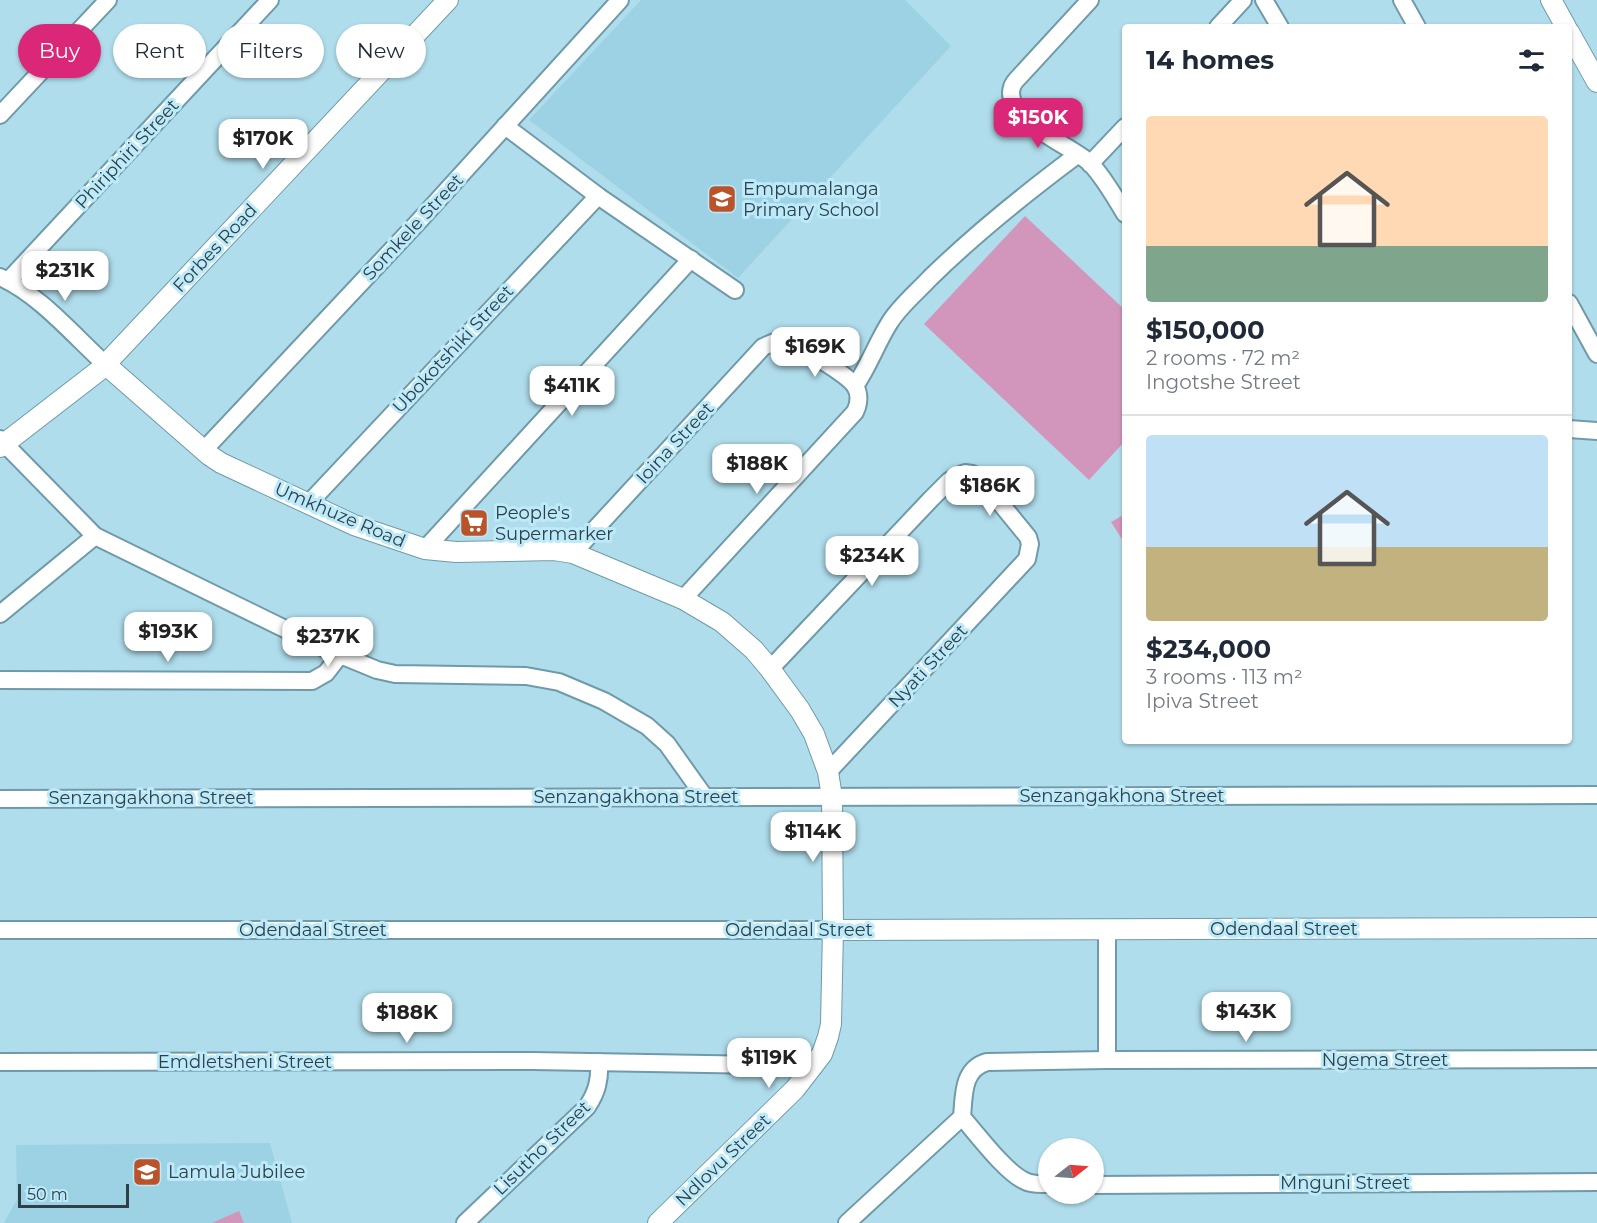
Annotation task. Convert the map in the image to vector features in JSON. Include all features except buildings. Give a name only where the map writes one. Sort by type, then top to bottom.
[{"type":"street","points":[[0,115],[108,0]]},
{"type":"street","name":"Forbes Road","points":[[2,443],[105,364],[448,0]]},
{"type":"street","name":"Somkele Street","points":[[203,451],[419,221],[620,0]]},
{"type":"street","points":[[1090,0],[1020,76],[1012,86],[1011,95],[1025,118],[1084,160],[1122,210]]},
{"type":"street","points":[[1221,24],[1243,0]]},
{"type":"street","points":[[1264,0],[1278,24]]},
{"type":"street","points":[[1402,0],[1415,24]]},
{"type":"street","points":[[1551,0],[1564,24]]},
{"type":"street","name":"Phiriphiri Street","points":[[4,279],[266,2]]},
{"type":"street","points":[[1572,37],[1597,82]]},
{"type":"street","points":[[505,126],[598,196],[735,290]]},
{"type":"street","points":[[683,599],[855,412],[859,404],[855,386],[866,371],[890,321],[914,294],[961,248],[1026,193],[1084,160],[1122,129]]},
{"type":"street","name":"Ubokotshiki Street","points":[[309,503],[598,196]]},
{"type":"street","points":[[425,549],[691,259]]},
{"type":"street","points":[[4,279],[50,312],[105,364]]},
{"type":"street","points":[[1572,308],[1597,354]]},
{"type":"street","name":"Ioina Street","points":[[573,553],[763,347],[772,342],[782,341],[808,352],[848,378],[855,386]]},
{"type":"street","name":"Umkhuze Road","points":[[105,364],[203,451],[221,464],[354,525],[425,549],[456,552],[554,550],[573,553],[683,599],[722,622],[754,650],[800,710],[814,734],[828,772],[832,796],[833,930]]},
{"type":"street","points":[[1572,429],[1597,431]]},
{"type":"street","points":[[2,443],[95,536],[340,655],[377,670],[395,674],[526,676],[559,682],[604,701],[654,732],[667,744],[704,796]]},
{"type":"street","name":"Nyati Street","points":[[770,669],[949,481],[965,473],[979,477],[1028,537],[1030,544],[1027,559],[828,772]]},
{"type":"street","points":[[0,614],[95,536]]},
{"type":"street","points":[[0,680],[312,681],[326,673],[340,655]]},
{"type":"street","name":"Senzangakhona Street","points":[[0,799],[1597,795]]},
{"type":"street","name":"Odendaal Street","points":[[0,930],[1597,928]]},
{"type":"street","points":[[1107,929],[1107,1060]]},
{"type":"street","name":"Ndlovu Street","points":[[658,1223],[781,1104],[814,1066],[826,1045],[831,1023],[833,930]]},
{"type":"street","name":"Ngema Street","points":[[962,1117],[965,1084],[973,1069],[987,1062],[1597,1059]]},
{"type":"street","name":"Emdletsheni Street","points":[[0,1062],[532,1061],[814,1066]]},
{"type":"street","name":"Lisutho Street","points":[[465,1223],[587,1107],[600,1080],[599,1062]]},
{"type":"street","points":[[848,1223],[962,1117],[1009,1170],[1023,1181],[1038,1183]]},
{"type":"street","name":"Mnguni Street","points":[[1104,1185],[1597,1182]]},
{"type":"shaded area","name":"Empumalanga Primary School","points":[[641,0],[905,0],[951,46],[738,278],[529,120]]},
{"type":"shaded area","points":[[1025,216],[1122,307],[1122,444],[1089,480],[924,324]]},
{"type":"shaded area","points":[[1122,516],[1122,539],[1111,522]]},
{"type":"shaded area","name":"Lamula Jubilee","points":[[270,1143],[292,1223],[4,1223],[17,1199],[16,1145]]},
{"type":"shaded area","points":[[239,1211],[244,1223],[212,1223]]},
{"type":"place","name":"Empumalanga Primary School","points":[[722,199]]},
{"type":"place","name":"People's Supermarker","points":[[474,523]]},
{"type":"place","name":"Lamula Jubilee","points":[[147,1172]]}]
